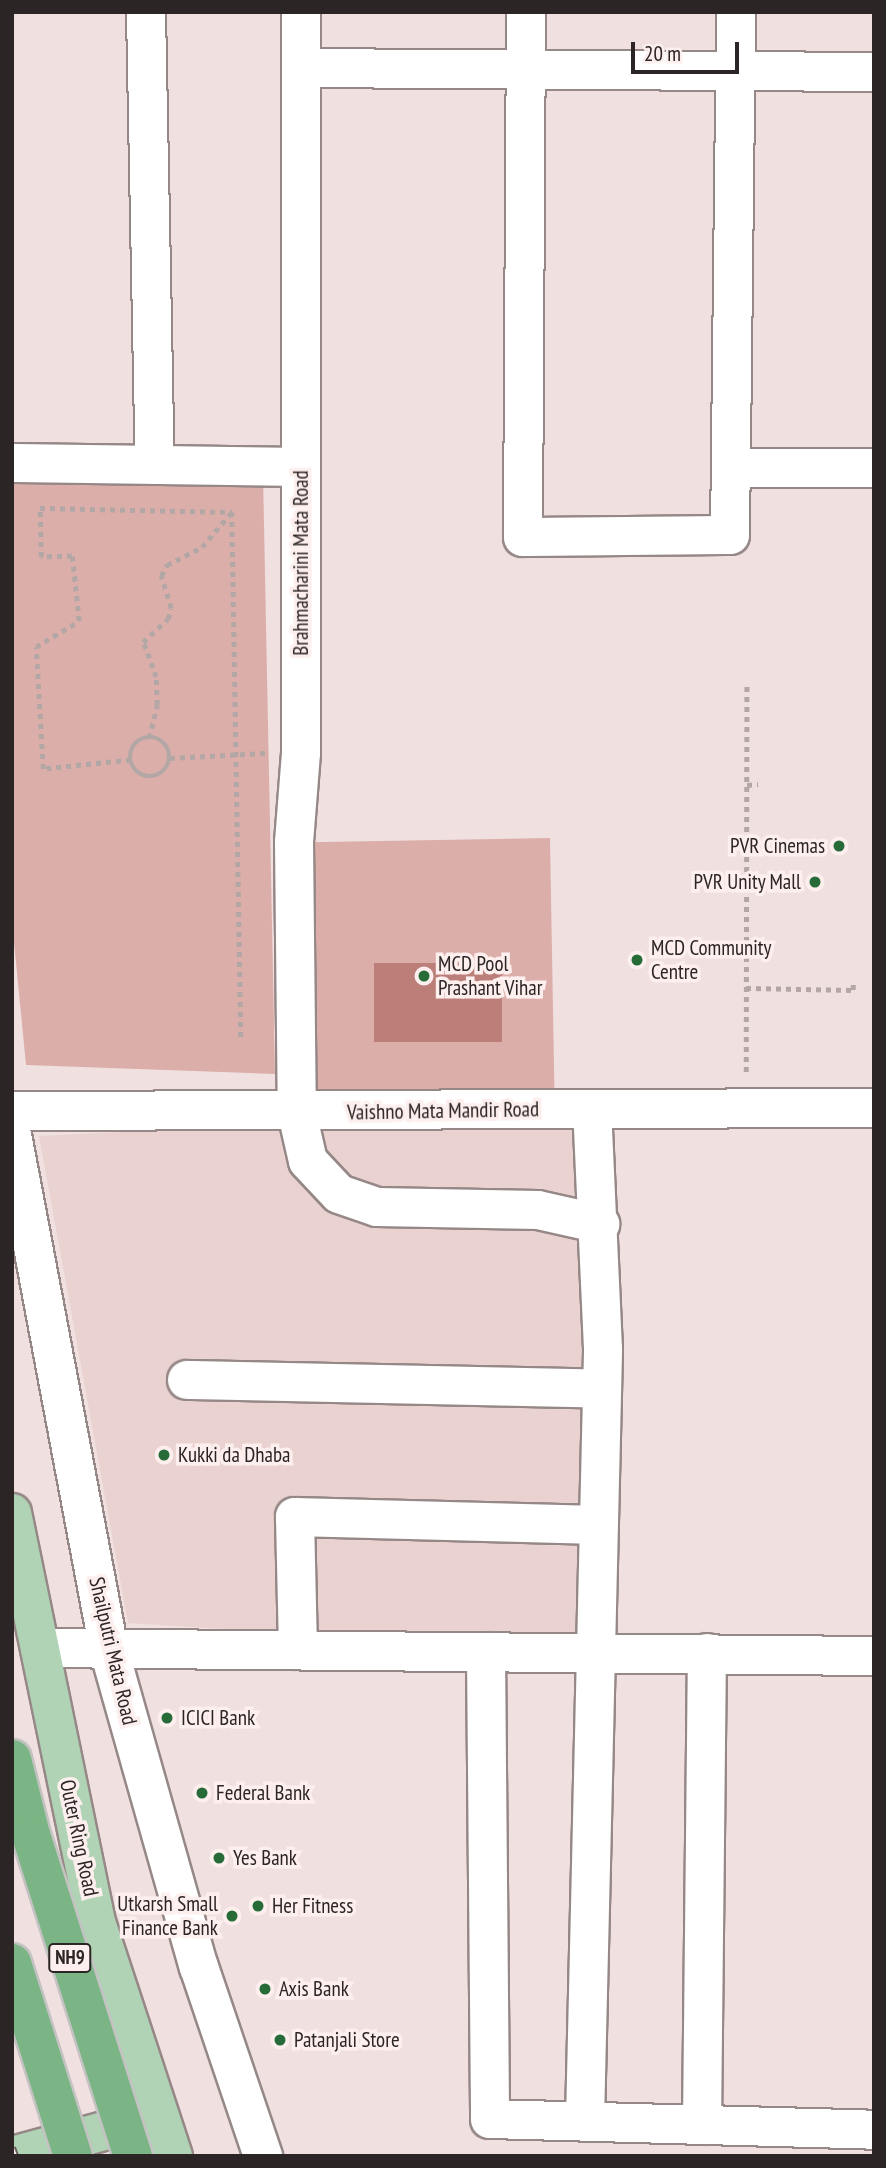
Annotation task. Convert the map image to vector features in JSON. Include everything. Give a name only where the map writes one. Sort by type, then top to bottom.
[{"type":"highway","name":"Outer Ring Road","points":[[12,1759],[31,1835],[133,2156]]},
{"type":"highway","name":"NH9","points":[[12,1963],[73,2156]]},
{"type":"main road","name":"Outer Ring Road","points":[[12,1513],[95,1919],[173,2156]]},
{"type":"main road","points":[[12,2156],[160,2116]]},
{"type":"street","points":[[146,12],[155,465]]},
{"type":"street","name":"Brahmacharini Mata Road","points":[[301,12],[301,753],[294,842],[297,1113],[308,1161],[339,1194],[377,1207],[538,1210],[600,1224]]},
{"type":"street","points":[[526,12],[523,537],[730,535],[733,468],[736,12]]},
{"type":"street","points":[[301,68],[874,72]]},
{"type":"street","points":[[12,463],[301,467]]},
{"type":"street","points":[[733,468],[874,468]]},
{"type":"street","points":[[585,2121],[600,1389],[600,1224],[592,1108]]},
{"type":"street","name":"Vaishno Mata Mandir Road","points":[[12,1111],[297,1113],[592,1108],[874,1108]]},
{"type":"street","name":"Shailputri Mata Road","points":[[12,1135],[109,1650],[199,1966],[263,2156]]},
{"type":"street","points":[[187,1380],[600,1389]]},
{"type":"street","points":[[298,1650],[295,1517],[599,1525]]},
{"type":"street","points":[[40,1648],[874,1656]]},
{"type":"street","points":[[486,1652],[490,2119],[874,2130]]},
{"type":"street","points":[[702,2124],[707,1653]]},
{"type":"path","points":[[131,761],[43,769],[36,648],[79,621],[72,556],[41,557],[40,508],[232,512]]},
{"type":"path","points":[[149,738],[167,746],[170,758],[166,770],[148,777],[137,772],[131,761],[133,748],[149,738],[157,705],[156,677],[144,642],[169,619],[172,608],[161,576],[167,565],[202,547],[232,512]]},
{"type":"path","points":[[232,512],[239,754],[241,1038]]},
{"type":"path","points":[[746,1108],[747,684]]},
{"type":"path","points":[[170,758],[239,754]]},
{"type":"path","points":[[747,785],[758,784]]},
{"type":"path","points":[[746,988],[853,990],[853,982]]},
{"type":"shaded area","points":[[12,472],[263,474],[275,1074],[26,1065],[12,922]]},
{"type":"shaded area","name":"MCD Pool Prashant Vihar","points":[[550,838],[555,1109],[299,1113],[294,842]]},
{"type":"shaded area","points":[[374,963],[502,963],[502,1042],[374,1042]]},
{"type":"shaded area","points":[[605,1108],[606,1653],[128,1623],[39,1136]]},
{"type":"railway","points":[[12,2148],[15,2156]]},
{"type":"place","name":"PVR Cinemas","points":[[839,846]]},
{"type":"place","name":"PVR Unity Mall","points":[[815,882]]},
{"type":"place","name":"MCD Community Centre","points":[[637,960]]},
{"type":"place","name":"MCD Pool Prashant Vihar","points":[[424,976]]},
{"type":"place","name":"Kukki da Dhaba","points":[[164,1455]]},
{"type":"place","name":"ICICI Bank","points":[[167,1718]]},
{"type":"place","name":"Federal Bank","points":[[202,1793]]},
{"type":"place","name":"Yes Bank","points":[[219,1858]]},
{"type":"place","name":"Her Fitness","points":[[258,1906]]},
{"type":"place","name":"Utkarsh Small Finance Bank","points":[[232,1916]]},
{"type":"place","name":"Axis Bank","points":[[265,1989]]},
{"type":"place","name":"Patanjali Store","points":[[280,2040]]}]
